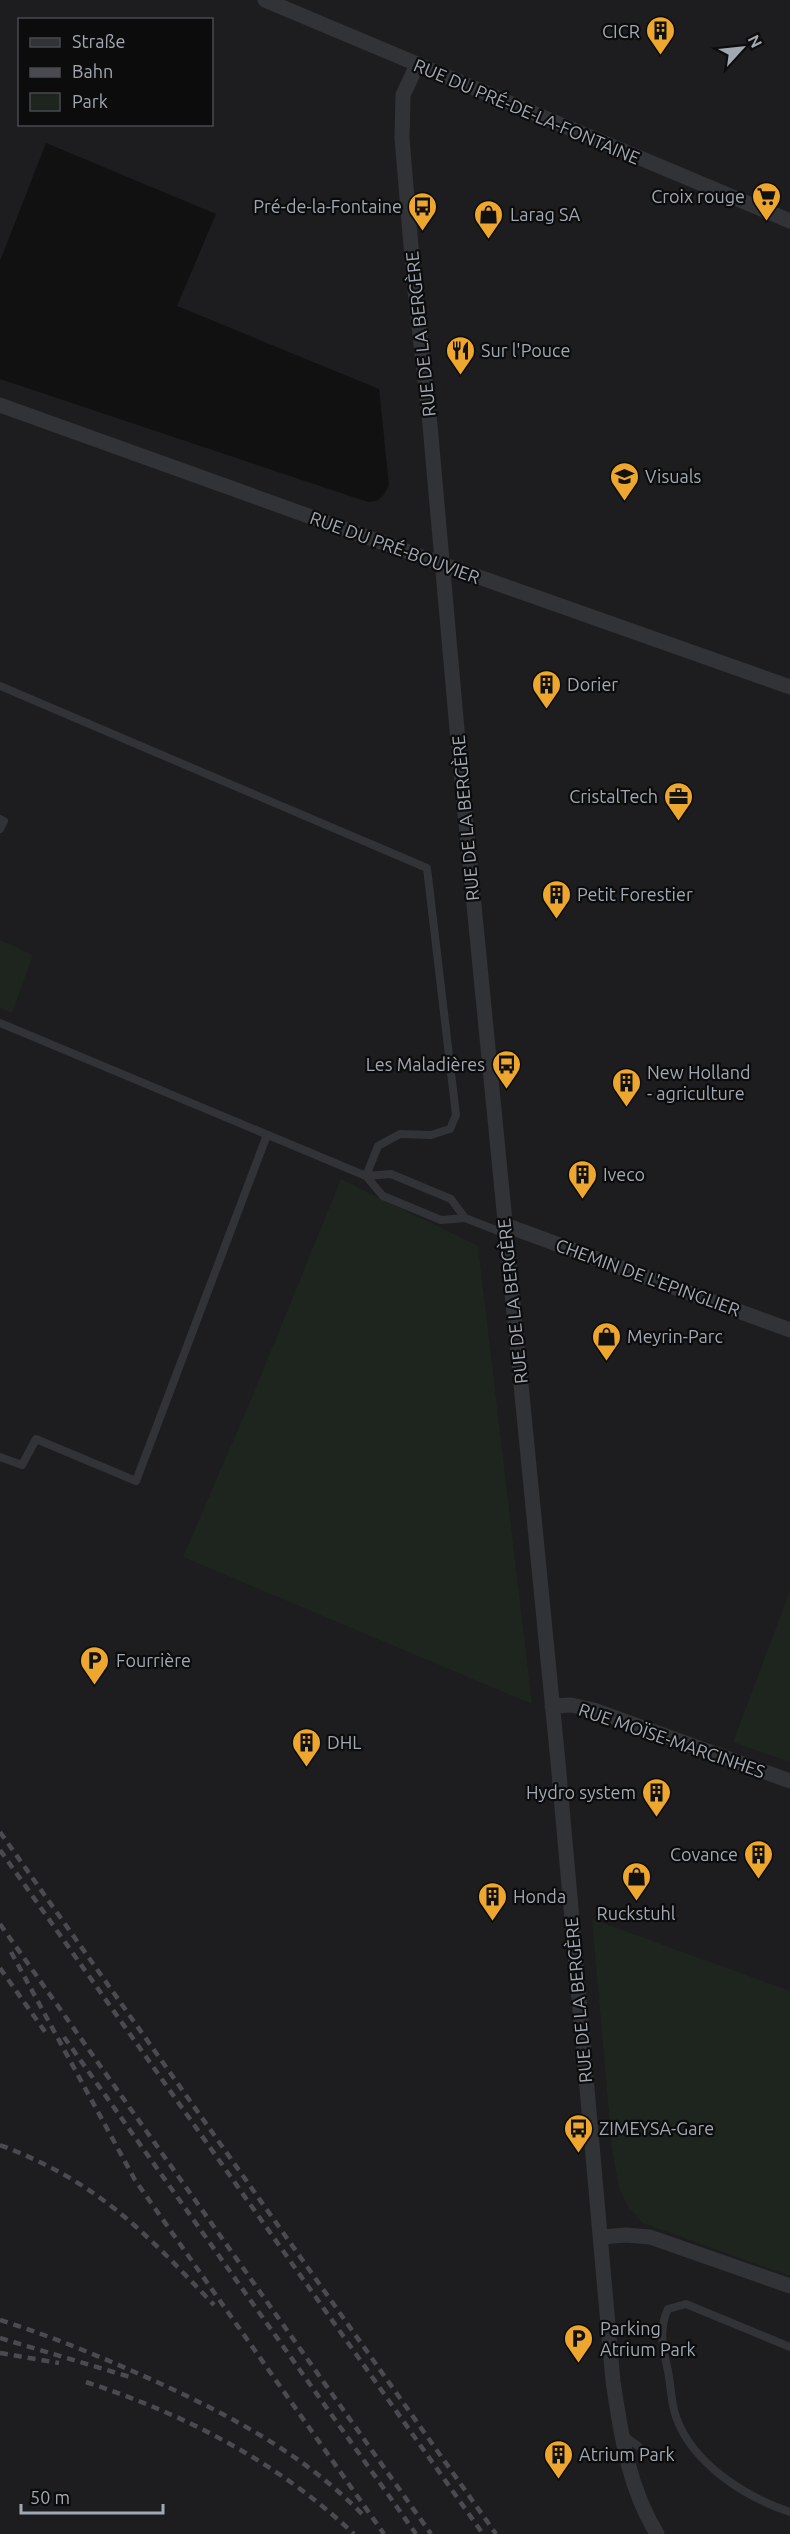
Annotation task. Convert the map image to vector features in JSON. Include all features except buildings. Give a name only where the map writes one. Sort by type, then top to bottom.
[{"type":"street","name":"RUE DU PRÉ-DE-LA-FONTAINE","points":[[265,0],[790,221]]},
{"type":"street","name":"RUE DE LA BERGÈRE","points":[[417,65],[404,95],[402,138],[552,1706],[602,2238],[613,2381],[621,2434],[634,2487],[657,2534]]},
{"type":"street","name":"RUE DU PRÉ-BOUVIER","points":[[0,405],[790,687]]},
{"type":"street","name":"CHEMIN DE L'EPINGLIER","points":[[506,1230],[790,1330]]},
{"type":"street","name":"RUE MOÏSE-MARCINHES","points":[[552,1706],[571,1705],[594,1710],[790,1781]]},
{"type":"street","points":[[602,2238],[626,2235],[650,2237],[790,2286]]},
{"type":"lane","points":[[0,686],[427,868],[456,1115],[450,1129],[431,1136],[400,1134],[378,1146],[366,1176]]},
{"type":"lane","points":[[0,819],[4,821],[0,829]]},
{"type":"lane","points":[[0,1023],[366,1176],[391,1174],[451,1199],[465,1218]]},
{"type":"lane","points":[[0,1457],[22,1465],[36,1439],[136,1481],[267,1135]]},
{"type":"lane","points":[[366,1176],[383,1196],[441,1221],[465,1218],[506,1230]]},
{"type":"lane","points":[[790,2347],[686,2304],[668,2309],[661,2324],[676,2417],[696,2450],[724,2477],[766,2504],[790,2512]]},
{"type":"lane","points":[[621,2434],[639,2446]]},
{"type":"shaded area","points":[[0,0],[790,0],[790,2534],[0,2534],[0,379],[368,502],[376,501],[383,496],[389,485],[379,389],[177,306],[216,214],[46,143],[0,261]]},
{"type":"green space","points":[[0,940],[33,955],[12,1013],[0,1008]]},
{"type":"green space","points":[[341,1179],[478,1246],[532,1704],[183,1557],[255,1390]]},
{"type":"green space","points":[[790,1591],[790,1762],[733,1742]]},
{"type":"green space","points":[[592,1919],[790,1991],[790,2276],[643,2223],[628,2207],[619,2188],[612,2148]]},
{"type":"railway","points":[[0,1832],[496,2534]]},
{"type":"railway","points":[[0,1850],[483,2534]]},
{"type":"railway","points":[[0,1924],[431,2534]]},
{"type":"railway","points":[[11,1952],[135,2180],[384,2534]]},
{"type":"railway","points":[[0,1968],[48,2036]]},
{"type":"railway","points":[[64,2037],[416,2534]]},
{"type":"railway","points":[[0,2145],[65,2175],[118,2211],[165,2254],[214,2305]]},
{"type":"railway","points":[[0,2320],[119,2365],[213,2409],[293,2456],[341,2494],[364,2516]]},
{"type":"railway","points":[[0,2338],[130,2377]]},
{"type":"railway","points":[[0,2353],[59,2363]]},
{"type":"railway","points":[[86,2382],[159,2409],[228,2443],[294,2484],[354,2534]]},
{"type":"place","name":"CICR","points":[[661,56]]},
{"type":"place","name":"Croix rouge","points":[[766,222]]},
{"type":"place","name":"Pré-de-la-Fontaine","points":[[423,232]]},
{"type":"place","name":"Larag SA","points":[[489,240]]},
{"type":"place","name":"Sur l'Pouce","points":[[460,376]]},
{"type":"place","name":"Visuals","points":[[624,502]]},
{"type":"place","name":"Dorier","points":[[546,710]]},
{"type":"place","name":"CristalTech","points":[[679,822]]},
{"type":"place","name":"Petit Forestier","points":[[556,920]]},
{"type":"place","name":"Les Maladières","points":[[506,1090]]},
{"type":"place","name":"New Holland - agriculture","points":[[626,1108]]},
{"type":"place","name":"Iveco","points":[[582,1200]]},
{"type":"place","name":"Meyrin-Parc","points":[[606,1362]]},
{"type":"place","name":"Fourrière","points":[[95,1686]]},
{"type":"place","name":"DHL","points":[[306,1768]]},
{"type":"place","name":"Hydro system","points":[[657,1818]]},
{"type":"place","name":"Covance","points":[[759,1880]]},
{"type":"place","name":"Ruckstuhl","points":[[636,1902]]},
{"type":"place","name":"Honda","points":[[492,1922]]},
{"type":"place","name":"ZIMEYSA-Gare","points":[[578,2154]]},
{"type":"place","name":"Parking Atrium Park","points":[[579,2364]]},
{"type":"place","name":"Atrium Park","points":[[558,2480]]}]
